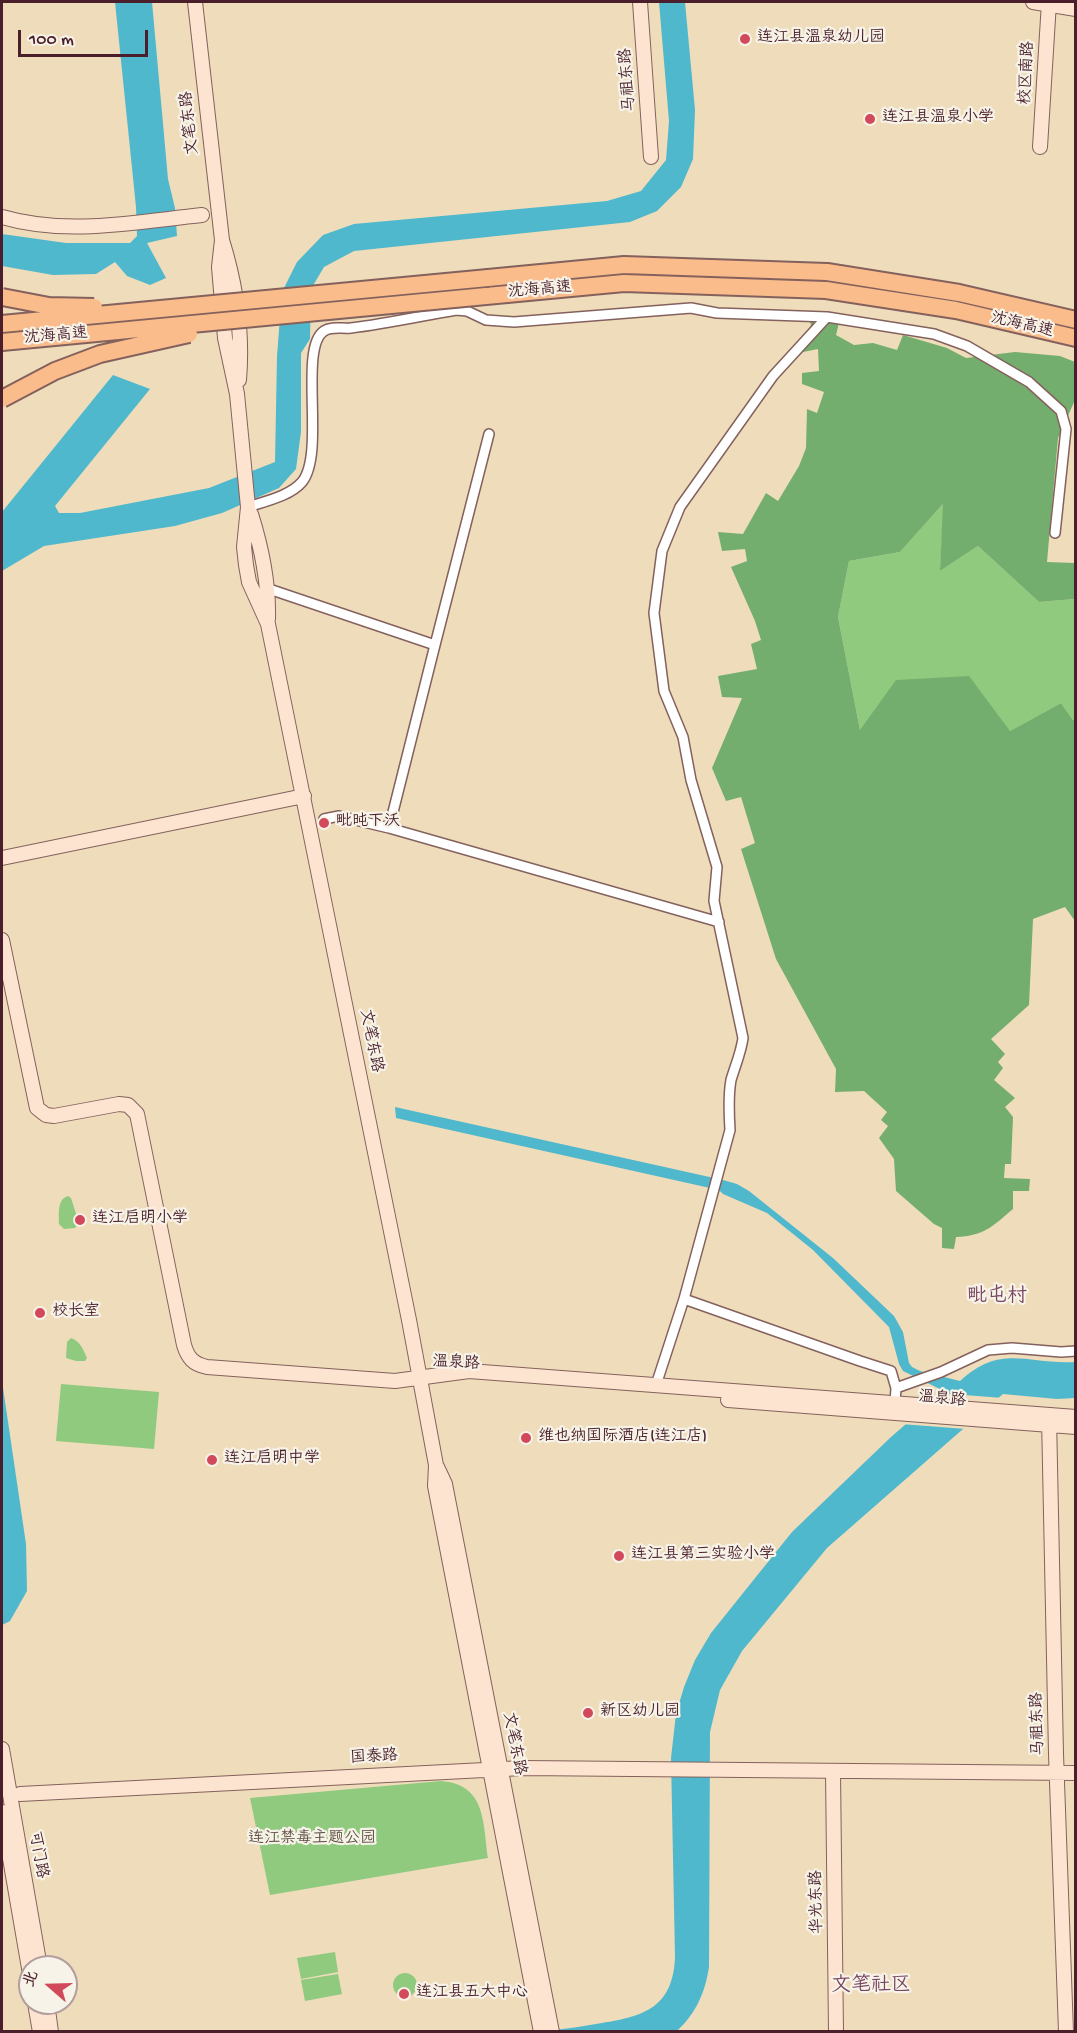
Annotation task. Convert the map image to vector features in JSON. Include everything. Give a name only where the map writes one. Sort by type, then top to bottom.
[{"type":"highway","name":"沈海高速","points":[[2,324],[624,265],[827,272],[959,292],[1076,320]]},
{"type":"highway","name":"沈海高速","points":[[2,342],[624,283],[826,290],[956,310],[1076,338]]},
{"type":"highway","points":[[2,297],[49,306],[112,308],[248,301]]},
{"type":"highway","points":[[2,399],[54,371],[100,354],[260,318]]},
{"type":"main road","name":"文笔东路","points":[[195,2],[222,240],[231,271],[237,316],[240,361],[237,394],[248,507],[244,547],[246,565],[249,582],[268,624]]},
{"type":"main road","name":"马祖东路","points":[[640,2],[651,157]]},
{"type":"main road","points":[[1033,2],[1076,9]]},
{"type":"main road","name":"校区南路","points":[[1040,147],[1049,3]]},
{"type":"main road","points":[[2,216],[57,227],[95,226],[202,215]]},
{"type":"main road","name":"文笔东路","points":[[248,507],[261,547],[268,589],[268,624],[436,1465],[445,1484],[495,1769],[546,2031]]},
{"type":"main road","points":[[2,858],[304,796]]},
{"type":"main road","points":[[2,940],[37,1108],[46,1115],[54,1116],[119,1104],[128,1105],[137,1114],[184,1345],[190,1359],[197,1365],[207,1367],[395,1381],[420,1378]]},
{"type":"main road","name":"温泉路","points":[[420,1378],[464,1371],[895,1403],[912,1409]]},
{"type":"main road","name":"温泉路","points":[[420,1378],[912,1409],[1049,1420],[1076,1427]]},
{"type":"main road","name":"温泉路","points":[[1049,1420],[1076,1417]]},
{"type":"main road","name":"马祖东路","points":[[1049,1420],[1057,1773],[1066,2031]]},
{"type":"main road","name":"可门路","points":[[2,1749],[38,1955]]},
{"type":"main road","name":"国泰路","points":[[20,1794],[495,1769],[1057,1773]]},
{"type":"main road","name":"华光东路","points":[[833,1772],[837,2031]]},
{"type":"main road","points":[[1057,1773],[1076,1773]]},
{"type":"main road","name":"可门路","points":[[2,1812],[27,1955]]},
{"type":"main road","points":[[37,2015],[40,2031]]},
{"type":"main road","points":[[49,2015],[51,2031]]},
{"type":"street","points":[[248,507],[292,490],[304,480],[312,439],[313,357],[320,334],[327,328],[386,323],[456,310],[467,311],[486,320],[514,322],[691,308],[717,313],[827,317],[934,334],[967,346],[1029,382],[1061,411],[1066,429],[1055,533]]},
{"type":"street","points":[[656,1385],[684,1299],[730,1130],[731,1082],[741,1053],[743,1038],[714,901],[717,867],[691,780],[683,737],[664,691],[654,613],[662,550],[680,507],[773,376],[827,317]]},
{"type":"street","points":[[389,828],[489,434]]},
{"type":"street","points":[[268,589],[435,645]]},
{"type":"street","points":[[324,819],[339,816],[389,828],[719,922]]},
{"type":"street","points":[[684,1299],[860,1361],[884,1367],[891,1371],[896,1388],[895,1403]]},
{"type":"street","points":[[896,1388],[941,1372],[988,1350],[1001,1348],[1076,1351]]},
{"type":"green space","points":[[809,319],[839,323],[836,335],[854,345],[873,343],[897,350],[903,335],[947,348],[966,358],[1015,352],[1060,356],[1075,362],[1075,400],[1058,438],[1047,562],[1075,563],[1075,599],[1039,602],[978,546],[940,571],[943,504],[900,552],[849,561],[838,617],[860,730],[896,680],[969,676],[1010,731],[1061,703],[1073,720],[1075,719],[1075,921],[1065,907],[1033,919],[1029,1005],[991,1039],[1005,1054],[998,1062],[1003,1068],[994,1080],[1015,1098],[1005,1107],[1013,1117],[1011,1164],[1005,1164],[1004,1178],[1030,1179],[1029,1191],[1013,1191],[1013,1209],[994,1225],[981,1232],[956,1237],[954,1249],[942,1248],[942,1228],[934,1224],[896,1191],[894,1159],[879,1138],[888,1126],[881,1120],[887,1112],[864,1091],[835,1092],[836,1069],[776,959],[741,849],[755,843],[741,797],[726,801],[712,768],[742,698],[722,697],[718,676],[757,669],[751,644],[761,640],[731,567],[747,561],[745,549],[722,551],[718,532],[743,534],[766,493],[778,501],[799,466],[806,448],[807,409],[817,413],[824,392],[802,384],[802,373],[819,371],[818,349],[798,353],[811,325]]},
{"type":"green space","points":[[944,503],[940,571],[978,546],[1039,602],[1075,599],[1075,719],[1073,720],[1061,703],[1010,731],[860,730],[838,617],[849,561],[900,552]]},
{"type":"green space","points":[[68,1196],[71,1198],[79,1223],[75,1228],[64,1229],[59,1224],[59,1207],[62,1200]]},
{"type":"green space","points":[[71,1338],[81,1346],[87,1358],[85,1361],[66,1358],[67,1342]]},
{"type":"green space","points":[[61,1384],[159,1392],[154,1449],[56,1441]]},
{"type":"green space","name":"连江禁毒主题公园","points":[[441,1781],[467,1789],[474,1797],[483,1819],[488,1858],[270,1895],[250,1798]]},
{"type":"green space","points":[[335,1952],[338,1972],[301,1979],[297,1958]]},
{"type":"green space","points":[[405,1973],[414,1976],[417,1985],[414,1994],[405,1997],[396,1994],[393,1985],[396,1976]]},
{"type":"green space","points":[[338,1974],[342,1994],[305,2001],[301,1980]]},
{"type":"water","points":[[115,2],[152,2],[168,179],[175,208],[177,236],[147,243],[166,278],[150,285],[127,276],[115,262],[96,274],[53,275],[2,266],[2,234],[66,243],[130,243],[137,236]]},
{"type":"water","points":[[659,2],[685,2],[695,110],[693,159],[681,187],[657,211],[630,222],[354,251],[324,267],[311,289],[310,339],[301,353],[301,432],[296,469],[279,488],[222,513],[175,526],[44,546],[2,571],[2,512],[113,375],[150,389],[55,506],[59,513],[80,513],[209,488],[275,462],[277,356],[282,292],[297,262],[323,235],[354,224],[607,201],[641,191],[666,160],[669,121]]},
{"type":"water","points":[[395,1107],[737,1184],[833,1258],[894,1316],[903,1332],[909,1363],[920,1371],[960,1381],[975,1369],[1002,1359],[1075,1362],[1075,1398],[1057,1399],[1003,1394],[827,1548],[742,1651],[720,1690],[710,1732],[709,1967],[699,2002],[677,2031],[547,2031],[631,2017],[654,2006],[669,1987],[675,1957],[671,1758],[676,1714],[695,1660],[711,1633],[792,1532],[891,1437],[944,1391],[903,1371],[889,1327],[813,1250],[767,1213],[723,1194],[719,1190],[396,1118]]},
{"type":"water","points":[[2,1381],[26,1544],[27,1591],[10,1621],[2,1625]]},
{"type":"pier","points":[[938,1393],[1003,1398],[966,1429],[901,1424]]},
{"type":"place","name":"连江县温泉幼儿园","points":[[745,39]]},
{"type":"place","name":"连江县温泉小学","points":[[870,119]]},
{"type":"place","name":"毗旽下沃","points":[[324,823]]},
{"type":"place","name":"连江启明小学","points":[[80,1220]]},
{"type":"place","name":"校长室","points":[[40,1313]]},
{"type":"place","name":"维也纳国际酒店(连江店)","points":[[526,1438]]},
{"type":"place","name":"连江启明中学","points":[[212,1460]]},
{"type":"place","name":"连江县第三实验小学","points":[[619,1556]]},
{"type":"place","name":"新区幼儿园","points":[[588,1713]]},
{"type":"place","name":"连江县五大中心","points":[[404,1994]]},
{"type":"district","name":"毗屯村","points":[[997,1298]]},
{"type":"district","name":"文笔社区","points":[[871,1987]]}]
